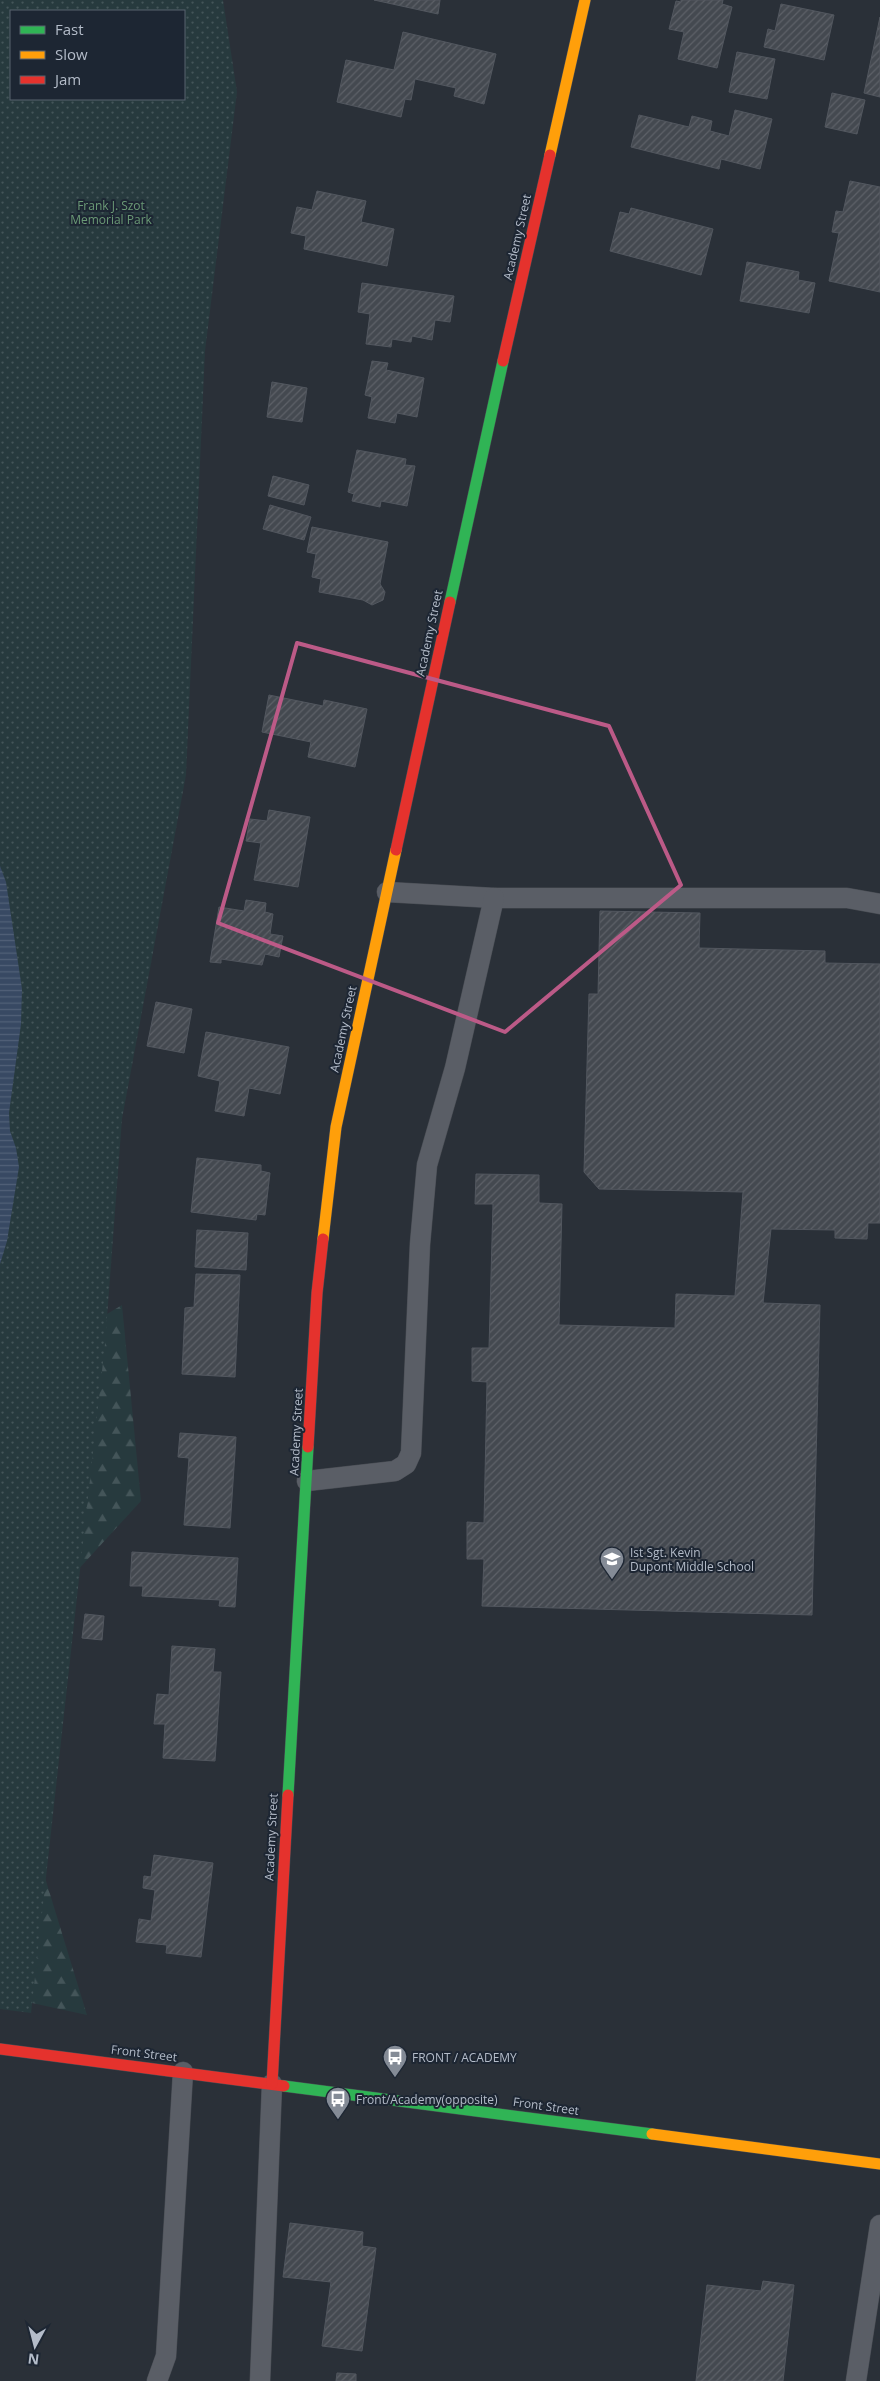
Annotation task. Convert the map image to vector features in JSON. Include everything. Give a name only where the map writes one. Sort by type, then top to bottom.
[{"type":"street","name":"Academy Street","points":[[272,2084],[317,1293],[336,1127],[484,443],[585,0]]},
{"type":"street","name":"Front Street","points":[[0,2049],[880,2164]]},
{"type":"lane","points":[[387,892],[494,898],[847,898],[880,904]]},
{"type":"lane","points":[[307,1481],[395,1471],[406,1464],[411,1453],[426,1165],[455,1068],[494,898]]},
{"type":"lane","points":[[157,2381],[166,2356],[183,2072]]},
{"type":"lane","points":[[260,2381],[272,2084]]},
{"type":"lane","points":[[856,2381],[876,2273],[880,2225]]},
{"type":"highlighted area","points":[[297,643],[609,726],[681,885],[505,1032],[218,923]]},
{"type":"green space","name":"Frank J. Szot Memorial Park","points":[[0,0],[223,0],[237,92],[205,351],[186,775],[122,1119],[105,1344],[31,2013],[0,2009]]},
{"type":"green space","points":[[122,1305],[141,1501],[53,1597],[35,1845],[87,2015],[0,1996],[67,1338]]},
{"type":"water","points":[[0,866],[6,882],[22,989],[21,1024],[9,1113],[10,1131],[16,1148],[19,1167],[7,1241],[0,1264]]},
{"type":"building","points":[[374,0],[440,0],[438,14]]},
{"type":"building","points":[[681,0],[723,0],[722,4],[732,7],[717,68],[678,59],[684,32],[669,29],[676,1],[681,2]]},
{"type":"building","points":[[781,4],[834,15],[824,60],[764,47],[768,29],[775,31]]},
{"type":"building","points":[[880,17],[880,97],[864,93]]},
{"type":"building","points":[[403,32],[496,54],[484,104],[454,96],[456,88],[415,79],[411,100],[405,99],[401,117],[337,102],[346,60],[394,70]]},
{"type":"building","points":[[737,52],[775,59],[767,99],[729,92]]},
{"type":"building","points":[[832,93],[865,100],[857,134],[825,127]]},
{"type":"building","points":[[735,110],[772,119],[760,169],[721,159],[719,169],[631,147],[639,115],[689,127],[692,116],[712,121],[710,131],[729,136]]},
{"type":"building","points":[[850,181],[880,187],[880,292],[829,281],[839,233],[832,232],[836,211],[843,212]]},
{"type":"building","points":[[317,191],[366,201],[361,222],[394,229],[387,266],[304,249],[306,236],[291,233],[297,207],[312,210]]},
{"type":"building","points":[[631,208],[713,229],[701,275],[610,251],[620,212],[629,214]]},
{"type":"building","points":[[747,262],[799,272],[798,280],[815,283],[809,313],[740,301]]},
{"type":"building","points":[[362,283],[454,296],[450,322],[435,320],[432,340],[412,336],[411,342],[392,339],[391,347],[366,344],[370,314],[358,312]]},
{"type":"building","points":[[372,361],[388,363],[386,370],[424,378],[417,417],[397,413],[395,423],[368,418],[372,397],[365,395]]},
{"type":"building","points":[[272,382],[307,388],[302,422],[267,417]]},
{"type":"building","points":[[357,450],[406,459],[405,465],[415,466],[407,506],[381,501],[380,507],[352,501],[354,494],[348,492]]},
{"type":"building","points":[[273,476],[309,485],[304,505],[268,496]]},
{"type":"building","points":[[270,505],[311,517],[304,540],[263,529]]},
{"type":"building","points":[[312,527],[388,542],[380,584],[385,592],[383,600],[372,605],[363,600],[319,592],[321,579],[312,577],[316,554],[307,552]]},
{"type":"building","points":[[269,695],[323,706],[324,700],[367,709],[355,767],[308,757],[311,742],[262,732]]},
{"type":"building","points":[[269,810],[310,817],[298,887],[254,880],[261,843],[246,841],[250,819],[267,821]]},
{"type":"building","points":[[246,900],[266,903],[265,912],[273,914],[270,934],[283,936],[279,957],[265,954],[262,965],[221,959],[221,963],[210,962],[219,907],[244,911]]},
{"type":"building","name":"Ist Sgt. Kevin Dupont Middle School","points":[[600,911],[700,913],[699,948],[825,951],[825,963],[880,964],[880,1223],[868,1223],[867,1239],[835,1238],[835,1230],[771,1229],[763,1303],[820,1305],[812,1615],[482,1606],[484,1559],[467,1559],[467,1522],[484,1523],[487,1382],[472,1381],[472,1348],[489,1348],[493,1204],[475,1204],[476,1174],[539,1175],[539,1203],[562,1204],[559,1325],[675,1328],[676,1294],[735,1296],[743,1192],[599,1189],[584,1172],[589,994],[598,994]]},
{"type":"building","points":[[156,1002],[192,1009],[184,1053],[147,1046]]},
{"type":"building","points":[[206,1032],[289,1047],[280,1094],[249,1088],[244,1116],[215,1111],[220,1081],[198,1076]]},
{"type":"building","points":[[197,1158],[261,1165],[261,1171],[270,1173],[265,1215],[257,1214],[256,1220],[191,1212]]},
{"type":"building","points":[[197,1230],[248,1233],[246,1270],[195,1267]]},
{"type":"building","points":[[196,1274],[240,1275],[235,1377],[182,1374],[185,1308],[194,1307]]},
{"type":"building","points":[[180,1433],[236,1437],[230,1528],[184,1525],[189,1458],[178,1457]]},
{"type":"building","points":[[132,1552],[238,1558],[235,1607],[219,1606],[220,1600],[142,1596],[143,1586],[130,1586]]},
{"type":"building","points":[[85,1614],[104,1616],[102,1640],[82,1638]]},
{"type":"building","points":[[172,1646],[215,1649],[213,1672],[221,1672],[215,1761],[163,1758],[165,1724],[154,1724],[157,1694],[169,1695]]},
{"type":"building","points":[[154,1855],[213,1863],[201,1957],[166,1953],[167,1945],[136,1942],[139,1919],[151,1921],[155,1890],[143,1888],[144,1876],[151,1877]]},
{"type":"building","points":[[290,2223],[363,2232],[362,2246],[376,2248],[362,2351],[322,2346],[331,2282],[283,2277]]},
{"type":"building","points":[[763,2281],[794,2285],[783,2381],[696,2381],[707,2285],[761,2291]]},
{"type":"building","points":[[337,2373],[356,2374],[356,2381],[336,2381]]},
{"type":"traffic: fast","points":[[450,602],[503,361]]},
{"type":"traffic: fast","points":[[288,1795],[308,1447]]},
{"type":"traffic: fast","points":[[284,2086],[652,2134]]},
{"type":"traffic: slow","points":[[550,155],[585,0]]},
{"type":"traffic: slow","points":[[323,1239],[336,1127],[396,850]]},
{"type":"traffic: slow","points":[[652,2134],[880,2164]]},
{"type":"traffic: jam","points":[[503,361],[550,155]]},
{"type":"traffic: jam","points":[[396,850],[450,602]]},
{"type":"traffic: jam","points":[[308,1447],[317,1293],[323,1239]]},
{"type":"traffic: jam","points":[[272,2084],[288,1795]]},
{"type":"traffic: jam","points":[[0,2049],[284,2086]]},
{"type":"place","name":"Ist Sgt. Kevin Dupont Middle School","points":[[612,1580]]},
{"type":"place","name":"FRONT / ACADEMY","points":[[395,2078]]},
{"type":"place","name":"Front/Academy(opposite)","points":[[338,2120]]}]
